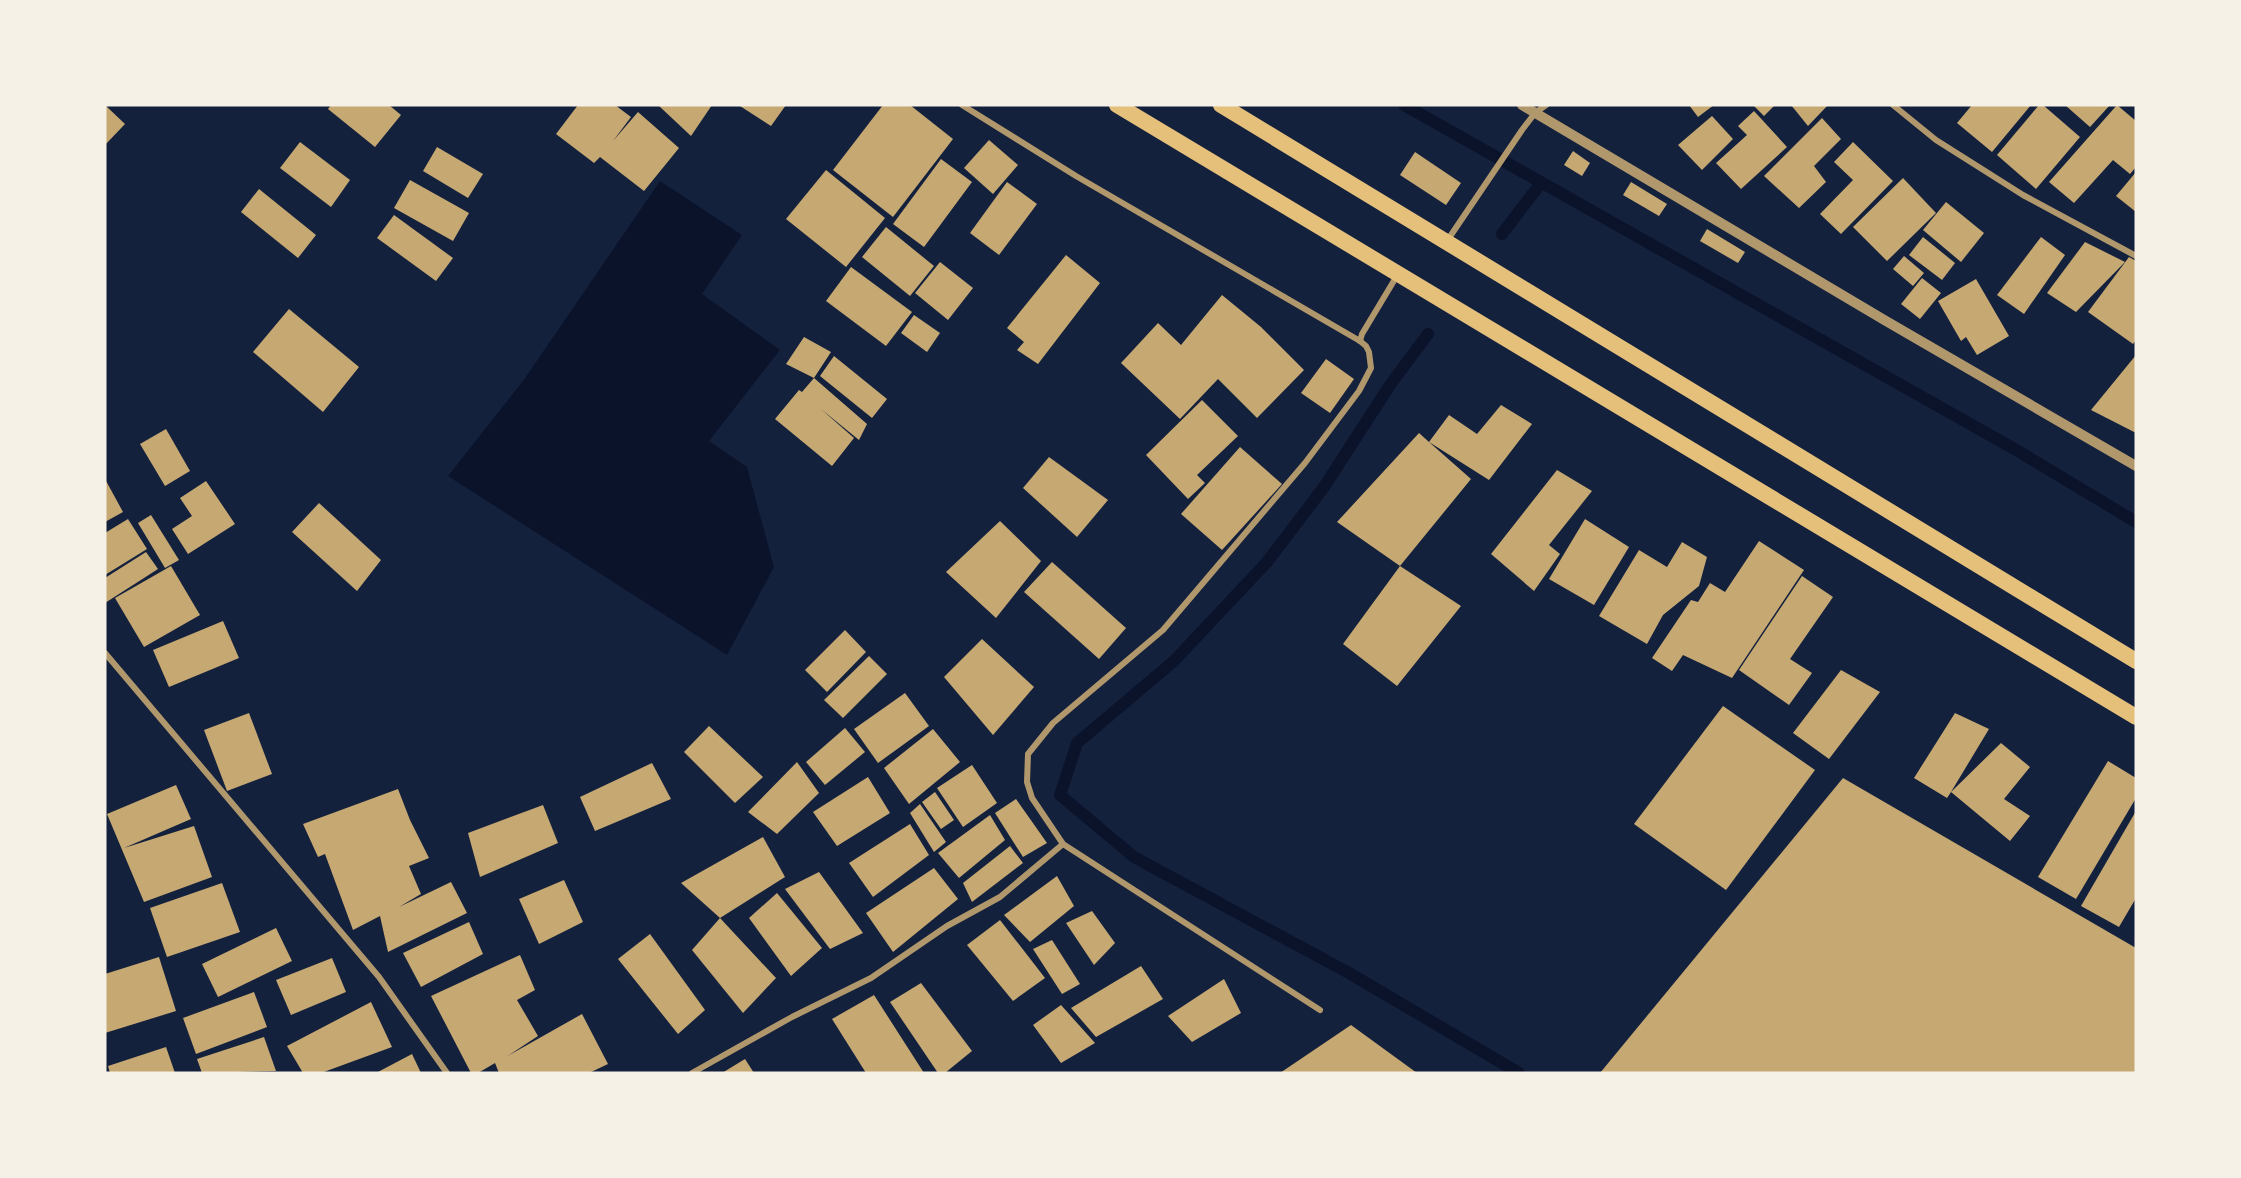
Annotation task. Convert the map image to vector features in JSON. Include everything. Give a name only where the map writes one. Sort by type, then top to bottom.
[{"type":"highway","points":[[1117,105],[2136,717]]},
{"type":"highway","points":[[1221,105],[2136,661]]},
{"type":"street","points":[[962,105],[1076,176],[1361,337],[1369,352],[1371,368],[1359,391],[1305,463],[1163,630],[1053,723],[1028,754],[1027,782],[1032,798],[1063,844],[1320,1010]]},
{"type":"street","points":[[1522,105],[2136,466]]},
{"type":"street","points":[[1447,242],[1522,130],[1535,113],[1546,105]]},
{"type":"street","points":[[1893,105],[1936,140],[2023,195],[2136,256]]},
{"type":"street","points":[[1361,337],[1398,273]]},
{"type":"street","points":[[105,653],[379,977],[447,1073]]},
{"type":"street","points":[[692,1073],[792,1017],[871,978],[947,926],[1000,897],[1063,844]]},
{"type":"water","points":[[660,181],[742,235],[702,294],[780,350],[709,441],[747,467],[774,567],[727,655],[448,476],[523,381]]},
{"type":"building","points":[[105,105],[125,124],[105,145]]},
{"type":"building","points":[[331,105],[389,105],[401,115],[375,147],[328,109]]},
{"type":"building","points":[[578,105],[615,105],[631,117],[613,141],[638,112],[679,148],[644,191],[600,157],[594,163],[556,134]]},
{"type":"building","points":[[658,105],[712,105],[691,136]]},
{"type":"building","points":[[741,105],[786,105],[771,126]]},
{"type":"building","points":[[883,105],[910,105],[953,139],[893,217],[833,170]]},
{"type":"building","points":[[1689,105],[1714,105],[1698,117]]},
{"type":"building","points":[[1753,105],[1775,105],[1764,116]]},
{"type":"building","points":[[1791,105],[1828,105],[1808,126]]},
{"type":"building","points":[[1972,105],[2031,105],[1992,152],[1957,123]]},
{"type":"building","points":[[2039,105],[2043,105],[2080,137],[2036,189],[1997,155]]},
{"type":"building","points":[[2065,105],[2110,105],[2090,127]]},
{"type":"building","points":[[2117,105],[2136,121],[2136,167],[2130,174],[2113,160],[2074,203],[2049,182]]},
{"type":"building","points":[[1754,111],[1787,147],[1741,189],[1716,163],[1747,135],[1738,126]]},
{"type":"building","points":[[1712,116],[1733,139],[1702,170],[1678,145]]},
{"type":"building","points":[[1822,118],[1841,139],[1814,166],[1826,182],[1799,208],[1764,176]]},
{"type":"building","points":[[989,140],[1018,165],[993,194],[964,168]]},
{"type":"building","points":[[300,142],[350,180],[331,207],[280,168]]},
{"type":"building","points":[[1853,142],[1893,181],[1841,234],[1820,214],[1853,180],[1834,162]]},
{"type":"building","points":[[437,147],[483,174],[468,198],[423,171]]},
{"type":"building","points":[[1573,151],[1590,163],[1582,176],[1564,165]]},
{"type":"building","points":[[1415,152],[1461,183],[1446,205],[1400,175]]},
{"type":"building","points":[[941,159],[972,182],[924,247],[893,224]]},
{"type":"building","points":[[826,170],[885,218],[846,267],[786,219]]},
{"type":"building","points":[[2136,172],[2136,212],[2116,196]]},
{"type":"building","points":[[1903,178],[1936,213],[1887,261],[1853,227]]},
{"type":"building","points":[[410,180],[469,213],[453,241],[394,208]]},
{"type":"building","points":[[1007,182],[1037,204],[999,255],[970,233]]},
{"type":"building","points":[[1631,182],[1667,204],[1659,216],[1623,195]]},
{"type":"building","points":[[259,189],[316,235],[298,258],[241,212]]},
{"type":"building","points":[[1946,202],[1984,233],[1961,262],[1923,230]]},
{"type":"building","points":[[394,215],[453,258],[436,281],[377,238]]},
{"type":"building","points":[[886,227],[934,266],[910,296],[862,257]]},
{"type":"building","points":[[1707,229],[1745,252],[1738,263],[1700,241]]},
{"type":"building","points":[[1923,237],[1955,263],[1942,280],[1909,255]]},
{"type":"building","points":[[2041,237],[2065,255],[2024,314],[1997,295]]},
{"type":"building","points":[[2085,242],[2125,262],[2076,312],[2047,293]]},
{"type":"building","points":[[1066,255],[1100,283],[1038,364],[1017,350],[1024,342],[1007,328]]},
{"type":"building","points":[[1904,256],[1924,273],[1913,286],[1893,269]]},
{"type":"building","points":[[2129,257],[2136,261],[2136,340],[2133,344],[2088,312]]},
{"type":"building","points":[[940,262],[973,288],[948,320],[915,293]]},
{"type":"building","points":[[851,267],[912,312],[886,346],[826,301]]},
{"type":"building","points":[[1922,278],[1941,293],[1920,319],[1901,304]]},
{"type":"building","points":[[1976,279],[2009,336],[1977,355],[1966,337],[1961,341],[1938,301]]},
{"type":"building","points":[[1222,295],[1261,327],[1304,370],[1257,418],[1218,379],[1180,419],[1121,363],[1158,323],[1181,345]]},
{"type":"building","points":[[289,309],[359,367],[323,412],[253,352]]},
{"type":"building","points":[[914,315],[940,333],[927,352],[901,333]]},
{"type":"building","points":[[804,337],[831,352],[814,378],[786,364]]},
{"type":"building","points":[[2136,355],[2136,433],[2091,410]]},
{"type":"building","points":[[834,356],[887,399],[872,418],[820,376]]},
{"type":"building","points":[[1326,359],[1354,379],[1330,413],[1301,393]]},
{"type":"building","points":[[814,378],[867,424],[859,440],[821,409],[854,438],[832,466],[775,419],[799,390],[802,392]]},
{"type":"building","points":[[1202,400],[1238,436],[1197,475],[1205,483],[1188,499],[1146,455]]},
{"type":"building","points":[[1501,405],[1532,424],[1489,480],[1429,442],[1449,415],[1477,434]]},
{"type":"building","points":[[166,429],[190,471],[165,486],[140,444]]},
{"type":"building","points":[[1419,433],[1471,479],[1400,566],[1337,522]]},
{"type":"building","points":[[1240,447],[1282,484],[1222,550],[1181,514]]},
{"type":"building","points":[[1049,457],[1108,500],[1077,537],[1023,488]]},
{"type":"building","points":[[1557,470],[1592,491],[1549,545],[1560,554],[1534,591],[1491,554]]},
{"type":"building","points":[[105,479],[123,512],[105,522]]},
{"type":"building","points":[[206,481],[235,524],[188,554],[172,529],[192,516],[180,498]]},
{"type":"building","points":[[319,503],[381,560],[357,591],[292,532]]},
{"type":"building","points":[[151,515],[179,560],[165,568],[138,523]]},
{"type":"building","points":[[128,519],[147,549],[105,575],[105,533]]},
{"type":"building","points":[[1585,519],[1629,547],[1594,605],[1549,579]]},
{"type":"building","points":[[1000,521],[1041,561],[996,618],[946,572]]},
{"type":"building","points":[[1759,541],[1804,570],[1732,678],[1683,655],[1672,671],[1652,658],[1691,600],[1698,602],[1710,583],[1725,592]]},
{"type":"building","points":[[1682,542],[1707,557],[1699,586],[1663,615],[1647,644],[1599,616],[1639,550],[1667,567]]},
{"type":"building","points":[[146,552],[158,569],[105,603],[105,578]]},
{"type":"building","points":[[1052,562],[1126,628],[1099,659],[1024,592]]},
{"type":"building","points":[[171,566],[200,615],[144,647],[115,598]]},
{"type":"building","points":[[1400,566],[1461,606],[1397,686],[1343,644]]},
{"type":"building","points":[[1802,576],[1833,597],[1790,659],[1812,673],[1789,705],[1739,670]]},
{"type":"building","points":[[223,621],[239,658],[169,687],[153,650]]},
{"type":"building","points":[[845,630],[866,652],[827,692],[805,670]]},
{"type":"building","points":[[982,639],[1034,687],[993,735],[944,677]]},
{"type":"building","points":[[869,656],[887,674],[843,718],[824,700]]},
{"type":"building","points":[[1841,670],[1880,692],[1829,759],[1793,733]]},
{"type":"building","points":[[905,693],[929,726],[878,763],[854,729]]},
{"type":"building","points":[[1723,706],[1815,770],[1726,890],[1634,824]]},
{"type":"building","points":[[249,713],[272,774],[227,791],[204,730]]},
{"type":"building","points":[[1955,713],[1989,729],[1947,798],[1914,778]]},
{"type":"building","points":[[709,726],[763,777],[735,803],[684,752]]},
{"type":"building","points":[[845,728],[865,752],[825,785],[806,762]]},
{"type":"building","points":[[933,729],[960,762],[909,804],[884,768]]},
{"type":"building","points":[[2001,743],[2030,767],[2004,799],[2030,816],[2010,841],[1951,792]]},
{"type":"building","points":[[2108,761],[2136,778],[2136,798],[2076,899],[2038,877]]},
{"type":"building","points":[[797,762],[819,793],[777,834],[748,812]]},
{"type":"building","points":[[652,763],[671,799],[595,831],[580,797]]},
{"type":"building","points":[[972,765],[997,803],[963,827],[937,788]]},
{"type":"building","points":[[868,777],[890,813],[837,846],[813,812]]},
{"type":"building","points":[[1843,778],[2136,948],[2136,1073],[1600,1073]]},
{"type":"building","points":[[176,785],[191,819],[124,848],[194,826],[212,877],[144,902],[107,814]]},
{"type":"building","points":[[398,789],[429,858],[409,866],[421,894],[399,907],[451,882],[467,913],[388,952],[380,916],[353,930],[325,854],[318,857],[303,824]]},
{"type":"building","points":[[935,792],[954,820],[941,829],[922,802]]},
{"type":"building","points":[[1016,799],[1047,843],[1023,857],[995,813]]},
{"type":"building","points":[[920,804],[946,842],[934,852],[910,813]]},
{"type":"building","points":[[543,805],[558,843],[480,877],[468,833]]},
{"type":"building","points":[[2136,811],[2136,898],[2119,927],[2081,906]]},
{"type":"building","points":[[990,815],[1005,840],[959,878],[938,853]]},
{"type":"building","points":[[910,824],[929,855],[873,897],[849,863]]},
{"type":"building","points":[[763,837],[785,877],[720,918],[681,883]]},
{"type":"building","points":[[1010,846],[1023,863],[972,902],[963,883]]},
{"type":"building","points":[[934,868],[958,899],[893,952],[866,913]]},
{"type":"building","points":[[819,872],[863,933],[830,949],[785,889]]},
{"type":"building","points":[[1057,876],[1074,906],[1030,942],[1004,915]]},
{"type":"building","points":[[564,880],[583,922],[539,944],[519,899]]},
{"type":"building","points":[[222,883],[240,932],[167,957],[150,908]]},
{"type":"building","points":[[777,893],[822,948],[791,976],[749,918]]},
{"type":"building","points":[[1092,911],[1115,943],[1094,965],[1066,923]]},
{"type":"building","points":[[720,918],[776,978],[743,1013],[692,950]]},
{"type":"building","points":[[1000,920],[1045,978],[1013,1001],[967,945]]},
{"type":"building","points":[[469,922],[483,954],[421,987],[403,953]]},
{"type":"building","points":[[276,928],[292,961],[218,997],[202,964]]},
{"type":"building","points":[[650,934],[705,1010],[678,1034],[618,959]]},
{"type":"building","points":[[1052,940],[1080,984],[1062,994],[1033,949]]},
{"type":"building","points":[[520,955],[535,990],[517,1000],[538,1036],[506,1057],[582,1014],[608,1064],[589,1073],[499,1073],[495,1063],[478,1073],[471,1073],[431,996]]},
{"type":"building","points":[[159,957],[176,1011],[105,1033],[105,974]]},
{"type":"building","points":[[332,958],[346,992],[291,1015],[276,980]]},
{"type":"building","points":[[1141,966],[1163,999],[1096,1037],[1071,1008]]},
{"type":"building","points":[[1224,979],[1241,1013],[1192,1042],[1168,1016]]},
{"type":"building","points":[[921,983],[972,1051],[945,1073],[938,1073],[890,1002]]},
{"type":"building","points":[[254,992],[267,1027],[196,1054],[183,1018]]},
{"type":"building","points":[[874,995],[924,1073],[866,1073],[832,1019]]},
{"type":"building","points":[[371,1002],[392,1047],[321,1073],[303,1073],[287,1046]]},
{"type":"building","points":[[1061,1005],[1095,1043],[1061,1063],[1033,1025]]},
{"type":"building","points":[[1351,1025],[1417,1073],[1280,1073]]},
{"type":"building","points":[[264,1037],[276,1071],[202,1073],[197,1059]]},
{"type":"building","points":[[166,1047],[175,1073],[110,1073],[108,1066]]},
{"type":"building","points":[[412,1054],[421,1073],[376,1073]]},
{"type":"building","points":[[745,1059],[754,1073],[722,1073]]},
{"type":"waterway","points":[[1404,105],[2018,451],[2136,522]]},
{"type":"waterway","points":[[1502,234],[1541,183]]},
{"type":"waterway","points":[[1428,334],[1390,385],[1324,487],[1267,562],[1174,661],[1077,743],[1060,795],[1134,857],[1349,973],[1519,1073]]}]
